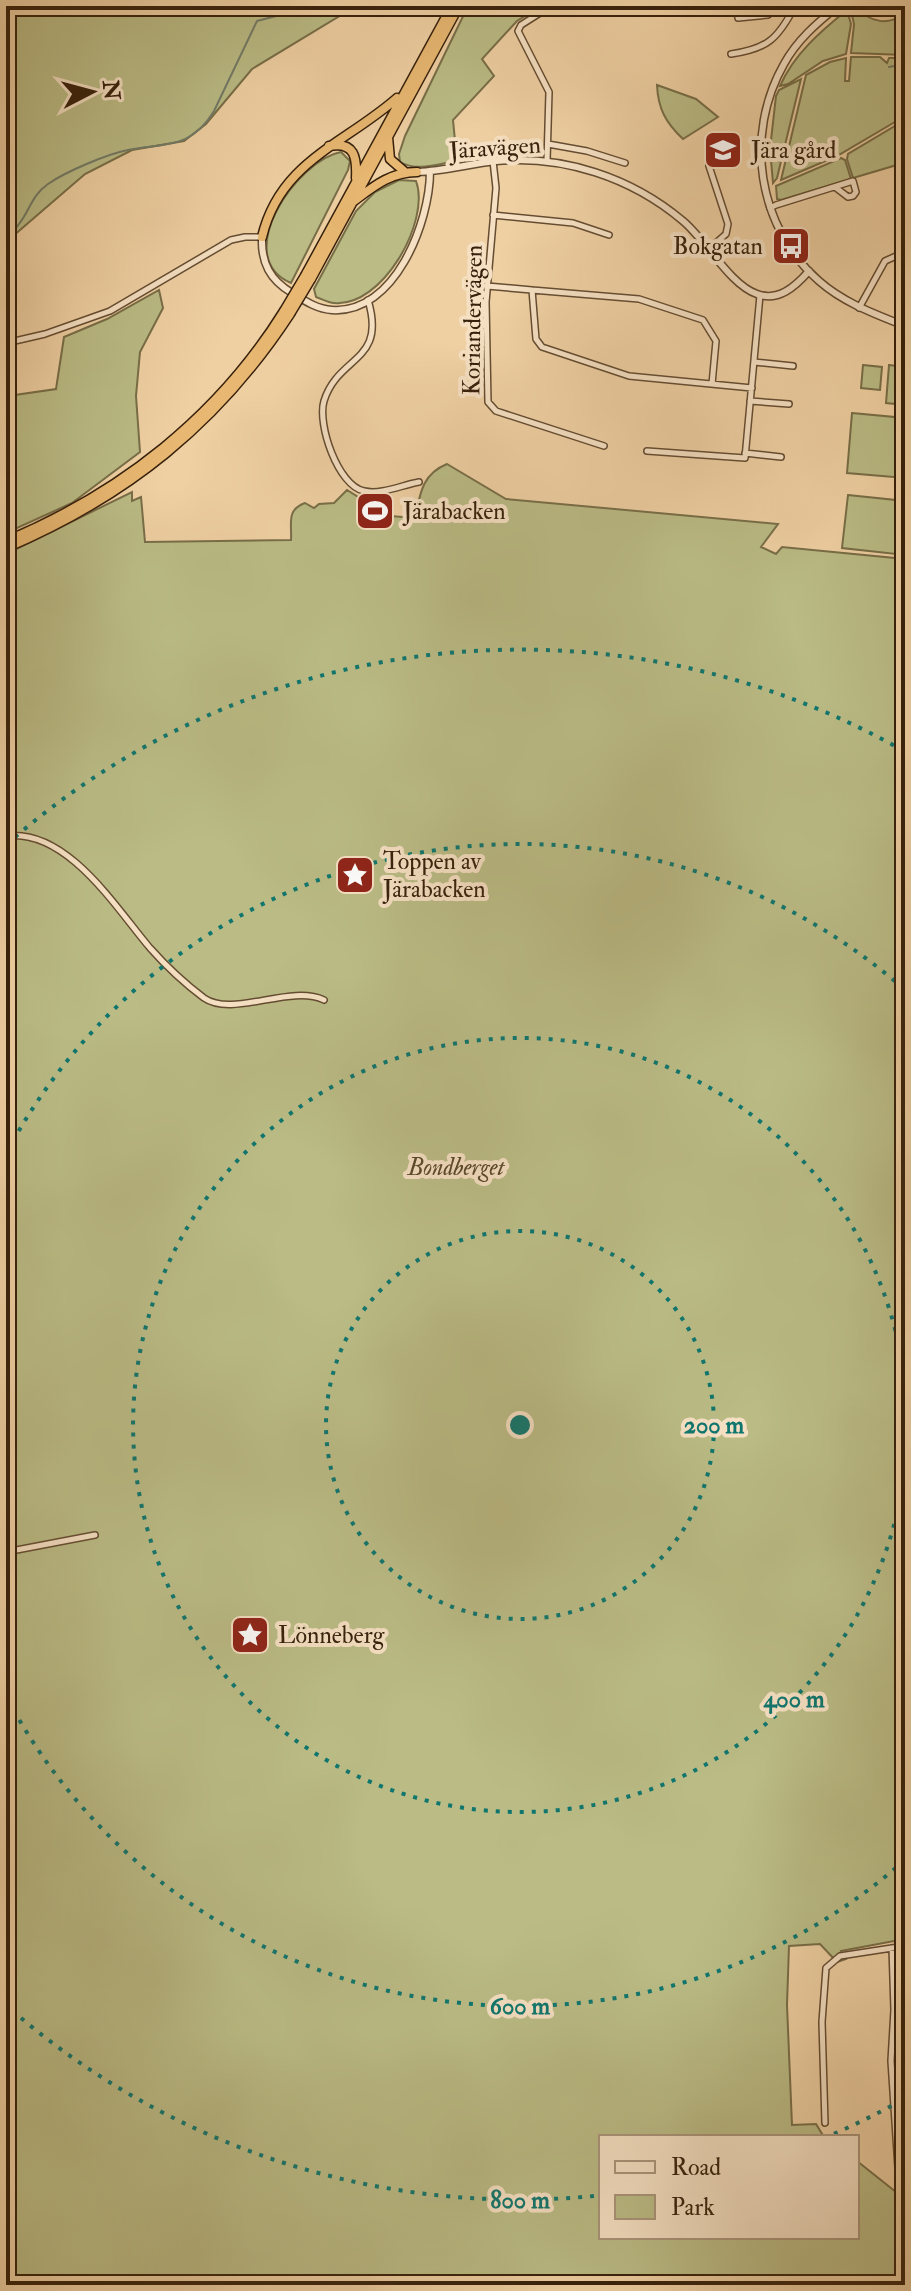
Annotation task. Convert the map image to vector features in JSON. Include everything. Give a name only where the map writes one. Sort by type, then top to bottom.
[{"type":"highway","points":[[308,277],[355,182],[452,6]]},
{"type":"highway","points":[[6,548],[87,510],[166,455],[210,415],[242,380],[287,312],[351,204],[459,6]]},
{"type":"highway","points":[[262,237],[269,214],[285,186],[310,160],[373,118],[403,92]]},
{"type":"highway","points":[[388,134],[390,159],[406,172]]},
{"type":"highway","points":[[329,146],[346,146],[354,151],[357,159],[355,182]]},
{"type":"highway","points":[[351,204],[381,181],[406,172],[417,172]]},
{"type":"highway","points":[[6,541],[77,508],[162,450],[201,415],[235,378],[287,312]]},
{"type":"street","points":[[547,161],[549,92],[518,31],[521,25],[551,6]]},
{"type":"street","points":[[737,6],[738,18],[768,15]]},
{"type":"street","points":[[731,54],[751,52],[766,46],[795,6]]},
{"type":"street","points":[[838,6],[797,44],[784,63],[767,104],[760,151],[765,188],[781,231],[809,271],[829,290],[859,308],[905,326]]},
{"type":"street","points":[[548,144],[587,151],[625,163]]},
{"type":"street","name":"Järavägen","points":[[417,172],[493,161],[547,161],[596,172],[632,187],[684,222],[742,286],[760,295]]},
{"type":"street","name":"Koriandervägen","points":[[493,161],[496,188],[487,286],[490,407],[604,446]]},
{"type":"street","points":[[709,166],[728,224],[726,234],[709,249]]},
{"type":"street","points":[[6,343],[45,334],[110,311],[231,240],[245,237],[262,237],[263,259],[274,280],[313,306],[343,310],[368,300],[402,265],[418,236],[426,208],[430,171]]},
{"type":"street","points":[[770,208],[835,187]]},
{"type":"street","points":[[493,215],[573,223],[609,235]]},
{"type":"street","points":[[859,308],[885,261],[905,252]]},
{"type":"street","points":[[647,451],[745,458],[760,295],[783,293],[809,271]]},
{"type":"street","points":[[487,286],[639,299],[703,320],[716,341],[712,384]]},
{"type":"street","points":[[532,290],[536,339],[542,347],[629,376],[752,388]]},
{"type":"street","points":[[368,300],[374,321],[372,336],[363,352],[328,392],[322,409],[325,432],[341,471],[355,488],[374,491],[419,482]]},
{"type":"street","points":[[754,362],[793,366]]},
{"type":"street","points":[[750,401],[789,404]]},
{"type":"street","points":[[745,453],[781,457]]},
{"type":"street","points":[[6,836],[27,836],[39,840],[79,866],[170,969],[207,1000],[231,1004],[310,995],[324,1000]]},
{"type":"street","points":[[6,1552],[95,1535]]},
{"type":"street","points":[[825,2123],[822,2022],[826,1968],[840,1956],[905,1946]]},
{"type":"street","points":[[892,1948],[894,2010],[891,2061],[898,2168]]},
{"type":"green space","points":[[6,6],[356,6],[252,69],[206,124],[184,141],[132,150],[85,174],[6,242]]},
{"type":"green space","points":[[468,6],[541,6],[517,21],[482,59],[494,76],[453,120],[457,161],[428,166],[407,165],[400,162],[399,154],[405,136]]},
{"type":"green space","points":[[850,6],[856,6],[867,16],[880,21],[893,20],[905,14],[905,55],[851,53],[854,24]]},
{"type":"green space","points":[[847,10],[851,24],[846,54],[823,61],[780,86],[800,53]]},
{"type":"green space","points":[[851,57],[880,57],[887,63],[889,58],[905,58],[905,116],[837,156],[781,180],[806,75],[830,62],[846,58],[845,81],[849,81]]},
{"type":"green space","points":[[801,79],[777,178],[773,183],[770,149],[776,96],[779,90]]},
{"type":"green space","points":[[657,85],[696,99],[718,117],[683,139],[664,115]]},
{"type":"green space","points":[[905,120],[905,159],[900,164],[853,178],[848,154]]},
{"type":"green space","points":[[341,152],[350,161],[348,170],[291,283],[274,270],[267,253],[268,232],[290,190],[306,172]]},
{"type":"green space","points":[[841,158],[845,160],[851,179],[777,199],[776,186]]},
{"type":"green space","points":[[399,180],[416,181],[419,198],[416,218],[399,259],[369,292],[352,301],[332,303],[316,297],[314,289],[356,211],[375,192]]},
{"type":"green space","points":[[159,290],[163,308],[140,352],[136,396],[140,452],[72,503],[6,533],[6,426],[15,395],[56,389],[64,337],[107,319]]},
{"type":"green space","points":[[863,365],[882,367],[880,390],[861,388]]},
{"type":"green space","points":[[889,365],[905,367],[905,405],[886,403]]},
{"type":"green space","points":[[852,413],[905,418],[905,478],[847,473]]},
{"type":"green space","name":"Bondberget","points":[[447,464],[506,499],[778,524],[761,547],[776,554],[782,547],[905,559],[905,1939],[841,1951],[846,1959],[837,1962],[820,1944],[789,1946],[787,2005],[792,2125],[816,2124],[823,2135],[599,2135],[599,2239],[859,2239],[859,2163],[905,2196],[905,2270],[885,2285],[6,2285],[6,554],[132,492],[132,501],[141,497],[145,542],[291,540],[291,518],[295,509],[305,503],[314,508],[319,504],[334,503],[347,490],[363,500],[378,500],[373,512],[378,515],[415,518],[427,479]]},
{"type":"green space","points":[[848,495],[905,501],[905,555],[842,548]]},
{"type":"waterway","points":[[6,237],[18,226],[38,193],[55,179],[109,155],[166,145],[196,132],[214,111],[257,21],[302,6]]},
{"type":"waterway","points":[[889,67],[905,64]]},
{"type":"place","name":"Jära gård","points":[[723,150]]},
{"type":"place","name":"Bokgatan","points":[[791,246]]},
{"type":"place","name":"Järabacken","points":[[375,511]]},
{"type":"place","name":"Toppen av Järabacken","points":[[355,875]]},
{"type":"place","name":"Lönneberg","points":[[250,1635]]}]
